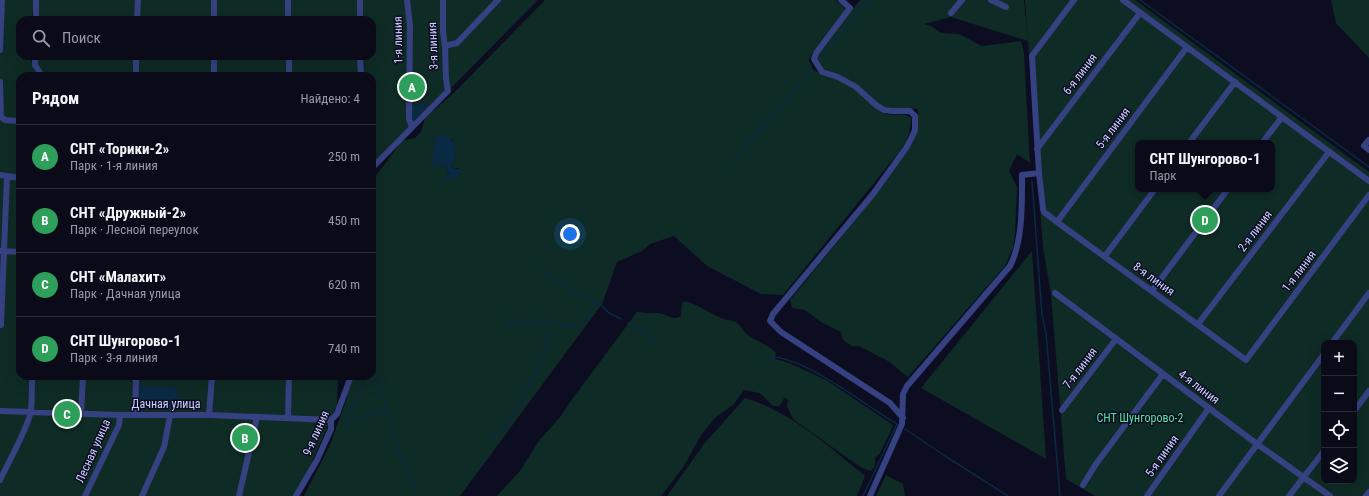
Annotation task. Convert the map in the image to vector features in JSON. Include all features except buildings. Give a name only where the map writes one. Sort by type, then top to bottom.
[{"type":"street","points":[[0,50],[2,0]]},
{"type":"street","points":[[36,0],[36,16]]},
{"type":"street","points":[[137,16],[138,0]]},
{"type":"street","points":[[214,0],[214,16]]},
{"type":"street","points":[[288,0],[288,16]]},
{"type":"street","points":[[360,0],[360,16]]},
{"type":"street","name":"1-я линия","points":[[407,0],[410,26],[409,119],[412,127]]},
{"type":"street","name":"3-я линия","points":[[412,127],[448,91],[443,32],[443,0]]},
{"type":"street","points":[[445,46],[457,43],[498,0]]},
{"type":"street","points":[[841,0],[850,8],[816,53],[814,59],[818,67],[822,72],[838,77],[856,87],[876,105],[884,110],[910,111],[915,116],[915,130],[906,148],[873,194],[776,309],[770,322],[782,332],[890,403],[903,418]]},
{"type":"street","points":[[951,13],[962,0]]},
{"type":"street","points":[[991,0],[1006,7]]},
{"type":"street","points":[[870,496],[899,432],[903,418],[903,394],[907,386],[1010,266],[1018,246],[1022,197],[1022,175],[1038,173],[1032,56],[1074,0]]},
{"type":"street","points":[[1123,0],[1369,181]]},
{"type":"street","name":"6-я линия","points":[[1037,146],[1140,13]]},
{"type":"street","name":"5-я линия","points":[[1057,222],[1188,47]]},
{"type":"street","points":[[35,60],[35,65],[39,72]]},
{"type":"street","points":[[136,60],[136,72]]},
{"type":"street","points":[[214,60],[214,72]]},
{"type":"street","points":[[289,60],[289,72]]},
{"type":"street","points":[[360,60],[360,72]]},
{"type":"street","points":[[0,82],[0,117],[5,120],[16,121]]},
{"type":"street","points":[[1191,140],[1235,82]]},
{"type":"street","points":[[1264,140],[1282,117]]},
{"type":"street","points":[[376,164],[412,127]]},
{"type":"street","points":[[1367,148],[1369,140]]},
{"type":"street","name":"2-я линия","points":[[1198,324],[1329,152]]},
{"type":"street","name":"8-я линия","points":[[1038,173],[1042,209],[1044,212],[1246,360]]},
{"type":"street","points":[[1,324],[3,176],[16,178]]},
{"type":"street","points":[[1104,256],[1153,192]]},
{"type":"street","points":[[1152,291],[1226,192]]},
{"type":"street","name":"1-я линия","points":[[1246,360],[1369,195]]},
{"type":"street","points":[[2,251],[16,252]]},
{"type":"street","points":[[1334,340],[1369,293]]},
{"type":"street","name":"4-я линия","points":[[1055,294],[1257,444],[1330,496]]},
{"type":"street","name":"7-я линия","points":[[1062,410],[1116,339]]},
{"type":"street","points":[[1219,496],[1321,358]]},
{"type":"street","points":[[1083,484],[1096,464],[1163,374]]},
{"type":"street","points":[[0,480],[26,426],[31,412],[32,380]]},
{"type":"street","points":[[81,413],[83,380]]},
{"type":"street","points":[[135,380],[135,415]]},
{"type":"street","points":[[209,415],[212,380]]},
{"type":"street","points":[[288,418],[289,380]]},
{"type":"street","name":"9-я линия","points":[[296,496],[317,460],[331,429],[332,420],[337,414],[350,380]]},
{"type":"street","points":[[1357,407],[1369,391]]},
{"type":"street","name":"5-я линия","points":[[1147,496],[1210,408]]},
{"type":"street","name":"Дачная улица","points":[[0,411],[170,416],[209,415],[332,420]]},
{"type":"street","name":"Лесная улица","points":[[85,496],[119,425],[120,415]]},
{"type":"street","points":[[142,496],[164,447],[170,416]]},
{"type":"street","points":[[239,496],[257,417]]},
{"type":"street","points":[[1289,496],[1321,455]]},
{"type":"street","points":[[1366,496],[1369,492]]},
{"type":"green space","points":[[0,0],[34,0],[32,16],[16,16],[16,60],[31,60],[35,65],[35,60],[376,60],[376,16],[36,16],[36,0],[538,0],[376,164],[376,72],[16,72],[16,380],[130,380],[133,383],[133,413],[135,380],[338,380],[337,405],[307,473],[293,496],[142,496],[162,447],[140,496],[0,496]]},
{"type":"green space","points":[[545,0],[836,0],[846,10],[812,53],[809,60],[813,70],[840,80],[851,86],[875,107],[886,114],[908,116],[911,118],[911,126],[904,145],[783,295],[761,294],[707,266],[674,236],[650,244],[642,251],[617,262],[602,304],[460,496],[304,496],[330,445],[347,398],[349,380],[376,380],[376,176],[402,141],[415,138],[421,132],[425,118],[456,91]],"holes":[[[452,138],[455,146],[454,159],[451,166],[455,169],[458,168],[460,173],[454,179],[445,178],[449,174],[445,166],[440,164]]]},
{"type":"green space","points":[[860,0],[1024,0],[1028,41],[951,17],[924,24],[931,26],[941,33],[959,34],[982,46],[1021,41],[1024,53],[1030,163],[1017,154],[1009,171],[1017,187],[1013,248],[1005,266],[908,377],[888,361],[859,346],[852,346],[843,340],[841,332],[821,322],[805,310],[792,308],[790,300],[874,197],[913,142],[918,123],[918,109],[884,108],[870,98],[823,71],[815,59],[817,54],[848,13]]},
{"type":"green space","name":"СНТ Шунгорово-2","points":[[1025,0],[1135,0],[1369,172],[1369,496],[1095,496],[1066,479],[1051,294],[1043,247]]},
{"type":"green space","points":[[1331,0],[1369,0],[1369,58],[1336,23]]},
{"type":"green space","points":[[1032,251],[1046,459],[921,388]]},
{"type":"green space","points":[[684,301],[723,319],[735,322],[748,336],[773,350],[776,353],[775,359],[789,363],[826,380],[893,425],[880,453],[875,458],[875,466],[871,471],[860,467],[793,419],[787,406],[788,400],[784,397],[783,402],[779,406],[773,406],[760,393],[744,390],[733,405],[716,417],[701,435],[684,466],[661,496],[497,496],[520,471],[538,442],[561,416],[637,312],[660,313],[672,318],[678,318],[681,316],[682,303]]},
{"type":"green space","points":[[745,398],[777,411],[793,421],[823,442],[865,476],[857,496],[667,496],[704,444]]},
{"type":"green space","points":[[886,475],[903,484],[905,496],[876,496]]},
{"type":"water","points":[[423,103],[428,106],[415,120],[412,120],[412,106]]},
{"type":"water","points":[[444,135],[452,139],[454,143],[456,153],[451,166],[455,169],[460,169],[461,172],[454,179],[446,180],[445,178],[449,174],[445,166],[440,164],[432,166],[435,139],[438,136]]},
{"type":"water","points":[[1252,225],[1261,231],[1255,241],[1246,234]]},
{"type":"water","points":[[141,385],[177,388],[178,396],[175,411],[139,408],[137,405],[138,387]]},
{"type":"waterway","points":[[818,60],[869,0]]},
{"type":"waterway","points":[[1140,0],[1369,167]]},
{"type":"waterway","points":[[733,163],[810,71]]},
{"type":"waterway","points":[[1032,181],[1042,315],[1046,333],[1060,496]]},
{"type":"waterway","points":[[541,270],[594,302],[600,304],[609,313],[621,319]]},
{"type":"waterway","points":[[503,319],[512,322],[539,320],[578,327],[589,318],[594,302]]},
{"type":"waterway","points":[[491,434],[500,435],[538,369],[544,355],[549,323]]},
{"type":"waterway","points":[[628,323],[655,339]]},
{"type":"waterway","points":[[763,358],[778,358],[795,362],[832,382],[899,425]]},
{"type":"waterway","points":[[376,378],[384,397],[398,450],[404,465],[408,470],[415,490]]},
{"type":"waterway","points":[[364,380],[345,423],[382,411],[387,407]]},
{"type":"waterway","points":[[863,496],[897,424]]},
{"type":"waterway","points":[[905,429],[1008,496]]},
{"type":"place","name":"СНТ «Торики-2»","points":[[412,87]]},
{"type":"place","name":"СНТ Шунгорово-1","points":[[1205,220]]},
{"type":"place","name":"СНТ «Малахит»","points":[[67,414]]},
{"type":"place","name":"СНТ «Дружный-2»","points":[[245,438]]}]
